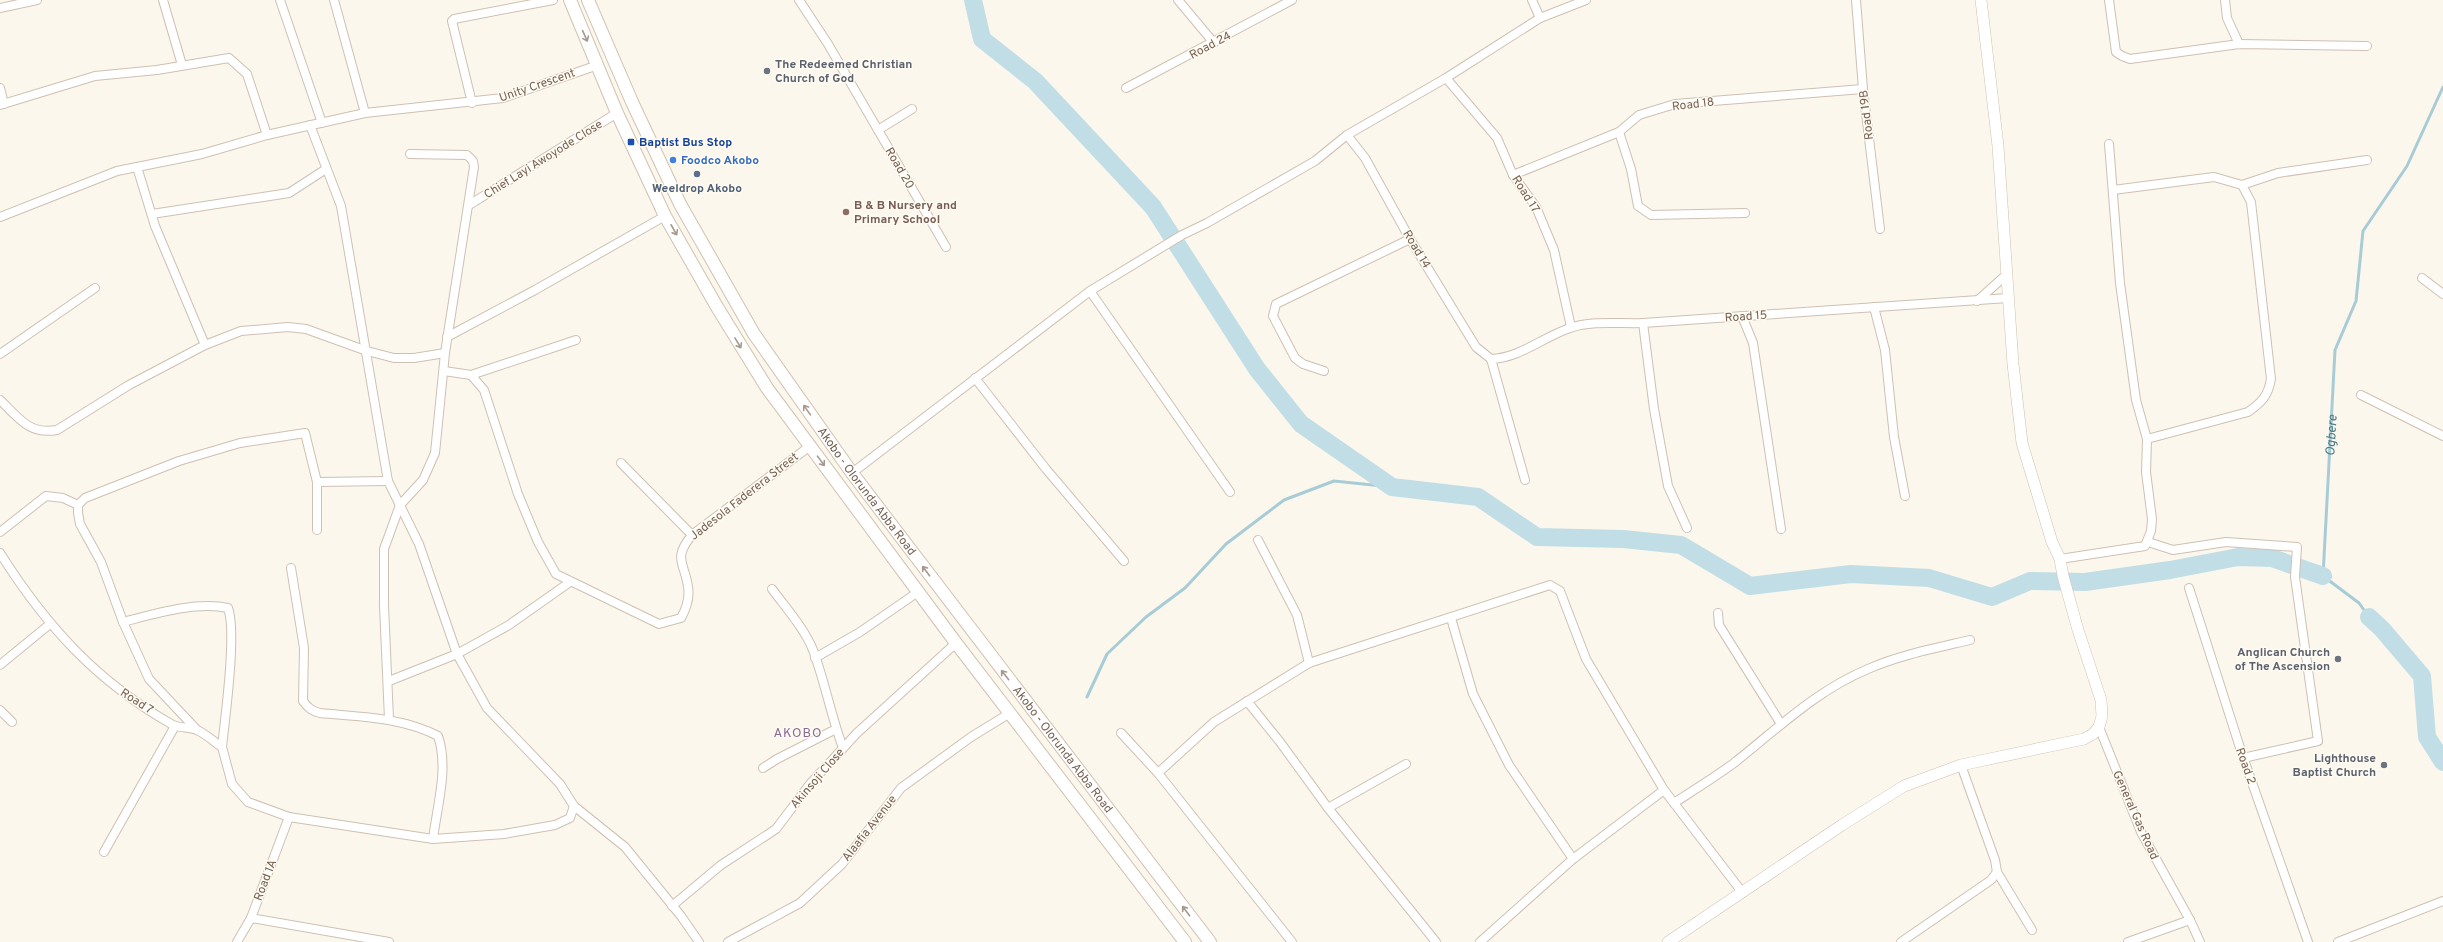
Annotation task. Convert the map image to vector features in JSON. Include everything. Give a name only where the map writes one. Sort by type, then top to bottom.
[{"type":"main road","name":"Akobo - Olorunda Abba Road","points":[[570,0],[617,113],[665,216],[767,388],[943,626],[1185,942]]},
{"type":"main road","name":"Akobo - Olorunda Abba Road","points":[[588,0],[632,102],[680,204],[754,334],[852,473],[958,614],[1210,942]]},
{"type":"main road","points":[[649,182],[666,174]]},
{"type":"main road","points":[[943,626],[958,614]]},
{"type":"street","points":[[0,8],[37,0]]},
{"type":"street","points":[[163,0],[182,65]]},
{"type":"street","points":[[280,0],[322,123]]},
{"type":"street","points":[[334,0],[365,113]]},
{"type":"street","points":[[472,103],[452,21],[454,19],[553,0]]},
{"type":"street","name":"Road 20","points":[[799,0],[878,130],[946,247]]},
{"type":"street","points":[[1178,0],[1214,43]]},
{"type":"street","name":"Road 24","points":[[1126,88],[1214,43],[1292,0]]},
{"type":"street","points":[[1532,0],[1540,18]]},
{"type":"street","points":[[852,473],[1090,291],[1182,235],[1207,223],[1316,161],[1347,136],[1446,78],[1540,18],[1586,0]]},
{"type":"street","name":"Road 19B","points":[[1856,0],[1863,89],[1880,229]]},
{"type":"street","points":[[1668,942],[1842,825],[1904,786],[1961,765],[2084,739],[2093,734],[2099,727],[2102,716],[2101,700],[2061,564],[2052,542],[2022,443],[2012,364],[1998,146],[1981,0]]},
{"type":"street","points":[[2109,0],[2116,52],[2130,59],[2239,44],[2367,46]]},
{"type":"street","points":[[2225,0],[2227,18],[2239,44]]},
{"type":"street","points":[[0,88],[2,104],[95,76],[229,58],[237,63],[247,74],[267,135]]},
{"type":"street","name":"Unity Crescent","points":[[0,217],[30,207],[86,182],[138,166],[202,154],[267,135],[365,113],[472,103],[503,98],[598,65]]},
{"type":"street","name":"Road 17","points":[[1446,78],[1497,138],[1513,175],[1536,208],[1554,250],[1571,327]]},
{"type":"street","name":"Road 18","points":[[1513,175],[1619,132],[1640,116],[1675,104],[1863,89]]},
{"type":"street","points":[[878,130],[912,109]]},
{"type":"street","name":"Chief Layi Awoyode Close","points":[[469,205],[617,113]]},
{"type":"street","points":[[310,125],[341,206],[367,351],[388,481],[419,544],[457,654],[487,708],[560,784],[574,806],[625,848],[699,942]]},
{"type":"street","points":[[1619,132],[1631,169],[1638,206],[1651,215],[1745,213]]},
{"type":"street","name":"Road 14","points":[[1347,136],[1365,158],[1410,239],[1476,347],[1491,359]]},
{"type":"street","points":[[2061,564],[2145,546],[2148,542],[2152,519],[2146,472],[2147,439],[2136,400],[2120,282],[2109,144]]},
{"type":"street","points":[[389,720],[389,681],[384,606],[384,550],[400,505],[423,480],[435,453],[437,413],[444,371],[447,337],[474,167],[471,157],[461,154],[410,154]]},
{"type":"street","points":[[2113,190],[2214,177],[2242,185],[2278,173],[2367,160]]},
{"type":"street","points":[[138,166],[152,214],[205,345]]},
{"type":"street","points":[[152,214],[289,192],[326,169]]},
{"type":"street","points":[[2147,439],[2248,412],[2262,402],[2269,391],[2271,379],[2251,202],[2242,185]]},
{"type":"street","points":[[447,337],[535,290],[665,216]]},
{"type":"street","points":[[1324,371],[1303,364],[1295,358],[1273,316],[1276,304],[1410,239]]},
{"type":"street","points":[[1977,301],[2006,275]]},
{"type":"street","points":[[2422,278],[2443,294]]},
{"type":"street","points":[[0,354],[95,288]]},
{"type":"street","points":[[1090,291],[1230,492]]},
{"type":"street","name":"Road 15","points":[[1491,359],[1506,359],[1571,327],[1590,324],[1643,323],[2008,298]]},
{"type":"street","points":[[1874,307],[1885,350],[1894,437],[1905,496]]},
{"type":"street","points":[[1742,316],[1753,343],[1781,529]]},
{"type":"street","points":[[1643,323],[1654,409],[1668,486],[1687,528]]},
{"type":"street","points":[[0,400],[29,427],[44,433],[57,430],[129,384],[205,345],[242,331],[288,327],[306,329],[367,351],[394,358],[414,358],[445,352]]},
{"type":"street","points":[[444,371],[471,375],[576,340]]},
{"type":"street","points":[[1491,359],[1525,480]]},
{"type":"street","points":[[389,681],[457,654],[509,625],[570,582],[556,574],[544,555],[518,494],[484,390],[471,375]]},
{"type":"street","points":[[975,378],[1046,469],[1124,560]]},
{"type":"street","points":[[2361,395],[2443,436]]},
{"type":"street","points":[[197,730],[149,679],[123,622],[101,562],[80,524],[78,505],[85,498],[179,461],[240,443],[306,434],[317,482],[317,530]]},
{"type":"street","name":"Jadesola Faderera Street","points":[[570,582],[659,624],[681,618],[686,609],[688,587],[680,555],[685,543],[692,535],[810,446]]},
{"type":"street","points":[[621,464],[692,535]]},
{"type":"street","points":[[317,482],[388,481]]},
{"type":"street","points":[[0,532],[46,496],[63,498],[78,505]]},
{"type":"street","points":[[1258,540],[1297,615],[1309,663]]},
{"type":"street","points":[[2148,542],[2173,550],[2226,542],[2297,546],[2294,577],[2318,741],[2243,758]]},
{"type":"street","name":"Road 7","points":[[0,553],[24,590],[50,624],[108,682],[175,726],[197,730],[222,747]]},
{"type":"street","points":[[291,568],[304,648],[303,701],[312,711],[389,720],[424,728],[438,736],[443,750],[443,766],[433,838]]},
{"type":"street","points":[[1158,773],[1214,722],[1309,663],[1452,618],[1550,585],[1560,592],[1586,659],[1664,790],[1742,892]]},
{"type":"street","name":"Road 2","points":[[2189,588],[2243,758],[2308,942]]},
{"type":"street","points":[[772,589],[807,638],[815,658],[843,748]]},
{"type":"street","points":[[815,658],[860,632],[918,592]]},
{"type":"street","points":[[123,622],[169,610],[219,606],[228,608],[230,614],[230,644],[222,747],[232,784],[248,802],[289,817],[433,838],[504,834],[555,825],[570,818],[574,806]]},
{"type":"street","points":[[1718,612],[1719,625],[1781,724]]},
{"type":"street","points":[[1452,618],[1473,694],[1509,764],[1573,859]]},
{"type":"street","points":[[0,665],[50,624]]},
{"type":"street","points":[[1674,803],[1734,763],[1781,724],[1832,688],[1868,669],[1921,652],[1970,640]]},
{"type":"street","name":"Akinsoji Close","points":[[672,906],[721,865],[776,829],[810,784],[843,748],[868,723],[956,643]]},
{"type":"street","points":[[1247,701],[1280,742],[1328,808],[1436,942]]},
{"type":"street","points":[[0,710],[12,722]]},
{"type":"street","name":"Alaafia Avenue","points":[[728,942],[800,903],[842,864],[901,788],[971,737],[1010,713]]},
{"type":"street","points":[[104,852],[175,726]]},
{"type":"street","name":"General Gas Road","points":[[2099,727],[2141,832],[2190,920],[2200,942]]},
{"type":"street","points":[[763,768],[777,758],[836,729]]},
{"type":"street","points":[[1121,733],[1158,773],[1292,942]]},
{"type":"street","points":[[1328,808],[1406,764]]},
{"type":"street","points":[[1961,765],[1996,860],[1997,872],[2032,930]]},
{"type":"street","points":[[1480,942],[1573,859],[1664,790]]},
{"type":"street","name":"Road 1A","points":[[238,942],[251,918],[289,817]]},
{"type":"street","points":[[1901,942],[1991,880],[1997,872]]},
{"type":"street","points":[[2338,942],[2443,902]]},
{"type":"street","points":[[251,918],[389,942]]},
{"type":"street","points":[[2128,942],[2190,920]]},
{"type":"waterway","points":[[973,0],[982,39],[1035,81],[1153,207],[1257,369],[1301,424],[1392,487],[1478,497],[1537,537],[1623,539],[1681,545],[1750,586],[1851,574],[1929,578],[1992,597],[2030,581],[2085,582],[2170,570],[2238,557],[2272,558],[2323,576]]},
{"type":"waterway","name":"Ogbere","points":[[2369,617],[2359,603],[2323,576],[2335,350],[2356,301],[2363,231],[2407,166],[2443,87]]},
{"type":"waterway","points":[[1087,697],[1107,654],[1146,617],[1185,588],[1226,544],[1284,500],[1334,481],[1392,487]]},
{"type":"waterway","name":"Ogbere","points":[[2369,617],[2382,629],[2422,676],[2427,737],[2443,762]]},
{"type":"place","name":"The Redeemed Christian Church of God","points":[[767,71]]},
{"type":"place","name":"Baptist Bus Stop","points":[[631,142]]},
{"type":"place","name":"Foodco Akobo","points":[[673,160]]},
{"type":"place","name":"Weeldrop Akobo","points":[[697,174]]},
{"type":"place","name":"B & B Nursery and Primary School","points":[[846,212]]},
{"type":"place","name":"Anglican Church of The Ascension","points":[[2338,659]]},
{"type":"place","name":"Lighthouse Baptist Church","points":[[2384,765]]},
{"type":"district","name":"AKOBO","points":[[798,732]]}]
